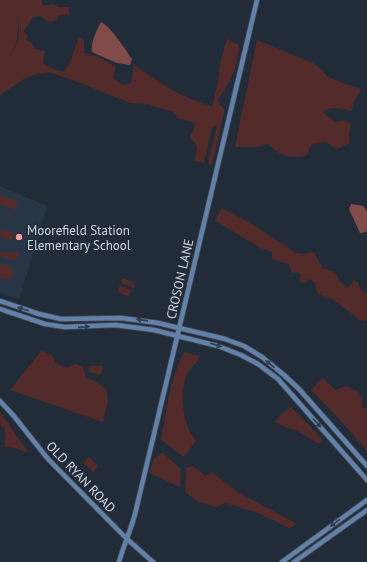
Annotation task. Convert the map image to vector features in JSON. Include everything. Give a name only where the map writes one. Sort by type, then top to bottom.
[{"type":"main road","name":"CROSON LANE","points":[[119,562],[123,547],[132,526],[257,0]]},
{"type":"main road","points":[[0,301],[39,314],[61,319],[83,320],[130,318],[225,339],[244,346],[262,357],[299,389],[367,466]]},
{"type":"main road","points":[[0,309],[45,324],[65,327],[109,325],[132,326],[229,349],[258,364],[278,379],[367,480]]},
{"type":"main road","name":"OLD RYAN ROAD","points":[[0,401],[13,415],[43,454],[153,562]]},
{"type":"main road","points":[[282,562],[367,500]]},
{"type":"main road","points":[[294,562],[367,510]]},
{"type":"shaded area","points":[[0,0],[42,0],[42,6],[53,4],[59,7],[68,7],[70,14],[60,15],[55,21],[49,22],[40,16],[33,17],[24,31],[27,35],[26,40],[32,43],[35,49],[45,51],[43,63],[55,70],[64,71],[69,64],[79,37],[84,40],[84,52],[100,58],[116,67],[113,78],[123,85],[131,83],[134,65],[162,84],[181,94],[212,106],[217,87],[221,60],[227,39],[239,45],[236,67],[218,99],[219,104],[225,109],[212,165],[208,163],[217,127],[215,125],[212,128],[204,163],[195,161],[197,149],[195,142],[190,138],[195,125],[191,122],[178,118],[173,112],[147,104],[130,103],[50,72],[37,74],[24,79],[0,95]],"holes":[[[19,18],[19,38],[8,62],[17,40]]]},
{"type":"shaded area","points":[[101,22],[105,24],[122,44],[132,59],[130,65],[117,63],[92,52],[93,41]]},
{"type":"shaded area","points":[[257,40],[317,65],[328,77],[361,89],[351,111],[330,108],[323,111],[328,117],[336,122],[345,120],[351,124],[349,135],[350,143],[336,149],[326,142],[312,144],[306,156],[294,157],[285,156],[277,152],[268,144],[258,147],[235,147]]},
{"type":"shaded area","name":"Moorefield Station Elementary School","points":[[0,186],[47,206],[19,299],[0,293]]},
{"type":"shaded area","points":[[0,195],[18,201],[16,210],[0,205]]},
{"type":"shaded area","points":[[351,204],[363,206],[367,211],[367,231],[360,233],[349,209]]},
{"type":"shaded area","points":[[222,208],[249,222],[296,253],[304,254],[314,252],[323,269],[333,271],[337,275],[339,281],[348,288],[354,280],[358,283],[360,289],[367,294],[367,321],[358,319],[331,298],[318,294],[314,282],[309,279],[305,283],[299,281],[301,275],[298,272],[291,273],[289,264],[272,259],[272,252],[261,248],[215,221]]},
{"type":"shaded area","points":[[0,229],[14,233],[11,241],[0,237]]},
{"type":"shaded area","points":[[5,251],[20,253],[15,261],[0,256],[0,252],[4,253]]},
{"type":"shaded area","points":[[0,263],[11,268],[13,275],[9,279],[0,278]]},
{"type":"shaded area","points":[[123,278],[135,283],[134,288],[121,283]]},
{"type":"shaded area","points":[[120,286],[131,290],[129,296],[117,292]]},
{"type":"shaded area","points":[[41,351],[52,355],[55,362],[66,368],[75,364],[83,367],[86,378],[102,386],[106,390],[108,400],[103,422],[10,390]]},
{"type":"shaded area","points":[[185,352],[200,356],[197,362],[189,370],[184,383],[183,401],[185,419],[196,441],[184,457],[161,440],[176,369]]},
{"type":"shaded area","points":[[102,366],[101,375],[89,372],[88,367]]},
{"type":"shaded area","points":[[322,378],[336,390],[346,386],[359,392],[362,398],[362,409],[367,406],[367,451],[343,423],[311,390]]},
{"type":"shaded area","points":[[291,407],[322,439],[319,444],[295,430],[275,422],[281,414]]},
{"type":"shaded area","points":[[0,412],[29,453],[15,448],[5,447],[5,428],[0,425]]},
{"type":"shaded area","points":[[162,452],[181,469],[180,487],[150,473],[153,460]]},
{"type":"shaded area","points":[[89,457],[98,466],[93,472],[83,463]]},
{"type":"shaded area","points":[[193,466],[206,476],[212,472],[236,491],[297,524],[289,528],[258,513],[225,503],[216,507],[199,502],[185,492],[186,468]]},
{"type":"place","name":"Moorefield Station Elementary School","points":[[19,237]]}]
